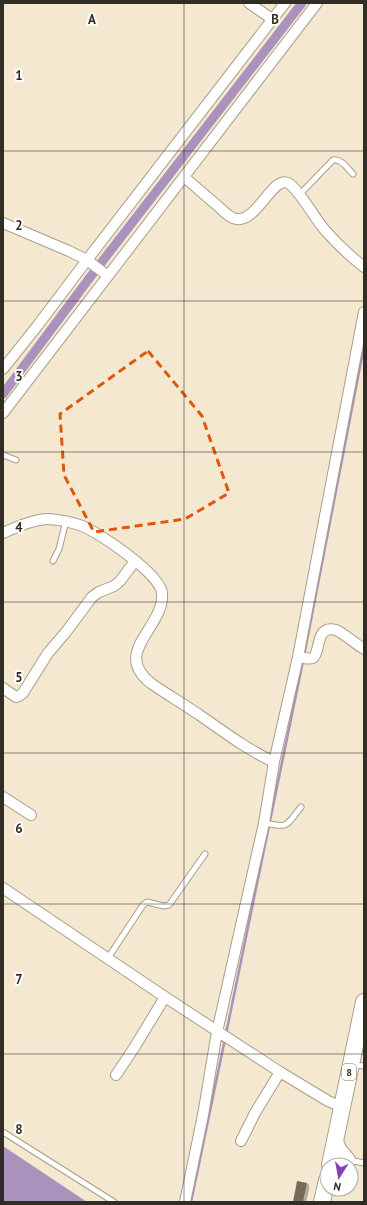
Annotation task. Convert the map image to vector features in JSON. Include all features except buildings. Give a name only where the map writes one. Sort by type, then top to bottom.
[{"type":"main road","name":"8","points":[[336,1157],[342,1106],[357,1066],[364,1002]]},
{"type":"street","points":[[248,3],[272,19]]},
{"type":"street","points":[[3,369],[88,261],[284,3]]},
{"type":"street","points":[[3,413],[107,274],[184,177],[317,3]]},
{"type":"street","points":[[184,177],[230,216],[239,220],[251,214],[277,185],[281,183],[288,183],[299,195],[324,229],[364,267]]},
{"type":"street","points":[[3,223],[50,242],[88,261],[107,274]]},
{"type":"street","points":[[185,1202],[205,1108],[224,1036],[268,823],[274,762],[302,658],[364,312]]},
{"type":"street","points":[[3,533],[32,522],[48,519],[82,526],[101,536],[151,574],[159,584],[162,592],[161,603],[136,653],[138,671],[144,679],[200,715],[238,742],[274,762]]},
{"type":"street","points":[[3,688],[16,697],[19,696],[48,652],[66,632],[92,597],[99,592],[114,586],[135,562]]},
{"type":"street","points":[[302,658],[313,658],[323,633],[331,629],[339,632],[364,649]]},
{"type":"street","points":[[3,797],[31,815]]},
{"type":"street","points":[[3,888],[224,1036],[328,1102],[342,1106]]},
{"type":"street","points":[[116,1075],[165,997]]},
{"type":"street","points":[[241,1141],[280,1072]]},
{"type":"lane","points":[[299,195],[333,160],[339,160],[353,174]]},
{"type":"lane","points":[[3,455],[16,460]]},
{"type":"lane","points":[[53,561],[60,549],[66,522]]},
{"type":"lane","points":[[268,823],[282,826],[288,824],[301,807]]},
{"type":"lane","points":[[108,958],[143,905],[147,902],[164,906],[169,905],[205,854]]},
{"type":"lane","points":[[3,1132],[114,1202]]},
{"type":"highlighted area","points":[[148,351],[202,416],[229,493],[185,519],[94,532],[64,475],[60,414]]},
{"type":"shaded area","points":[[3,1146],[87,1202],[3,1202]]},
{"type":"waterway","points":[[3,394],[91,276],[302,3]]},
{"type":"waterway","points":[[304,656],[364,346]]},
{"type":"waterway","points":[[226,1034],[303,661]]},
{"type":"waterway","points":[[191,1202],[225,1039]]}]
